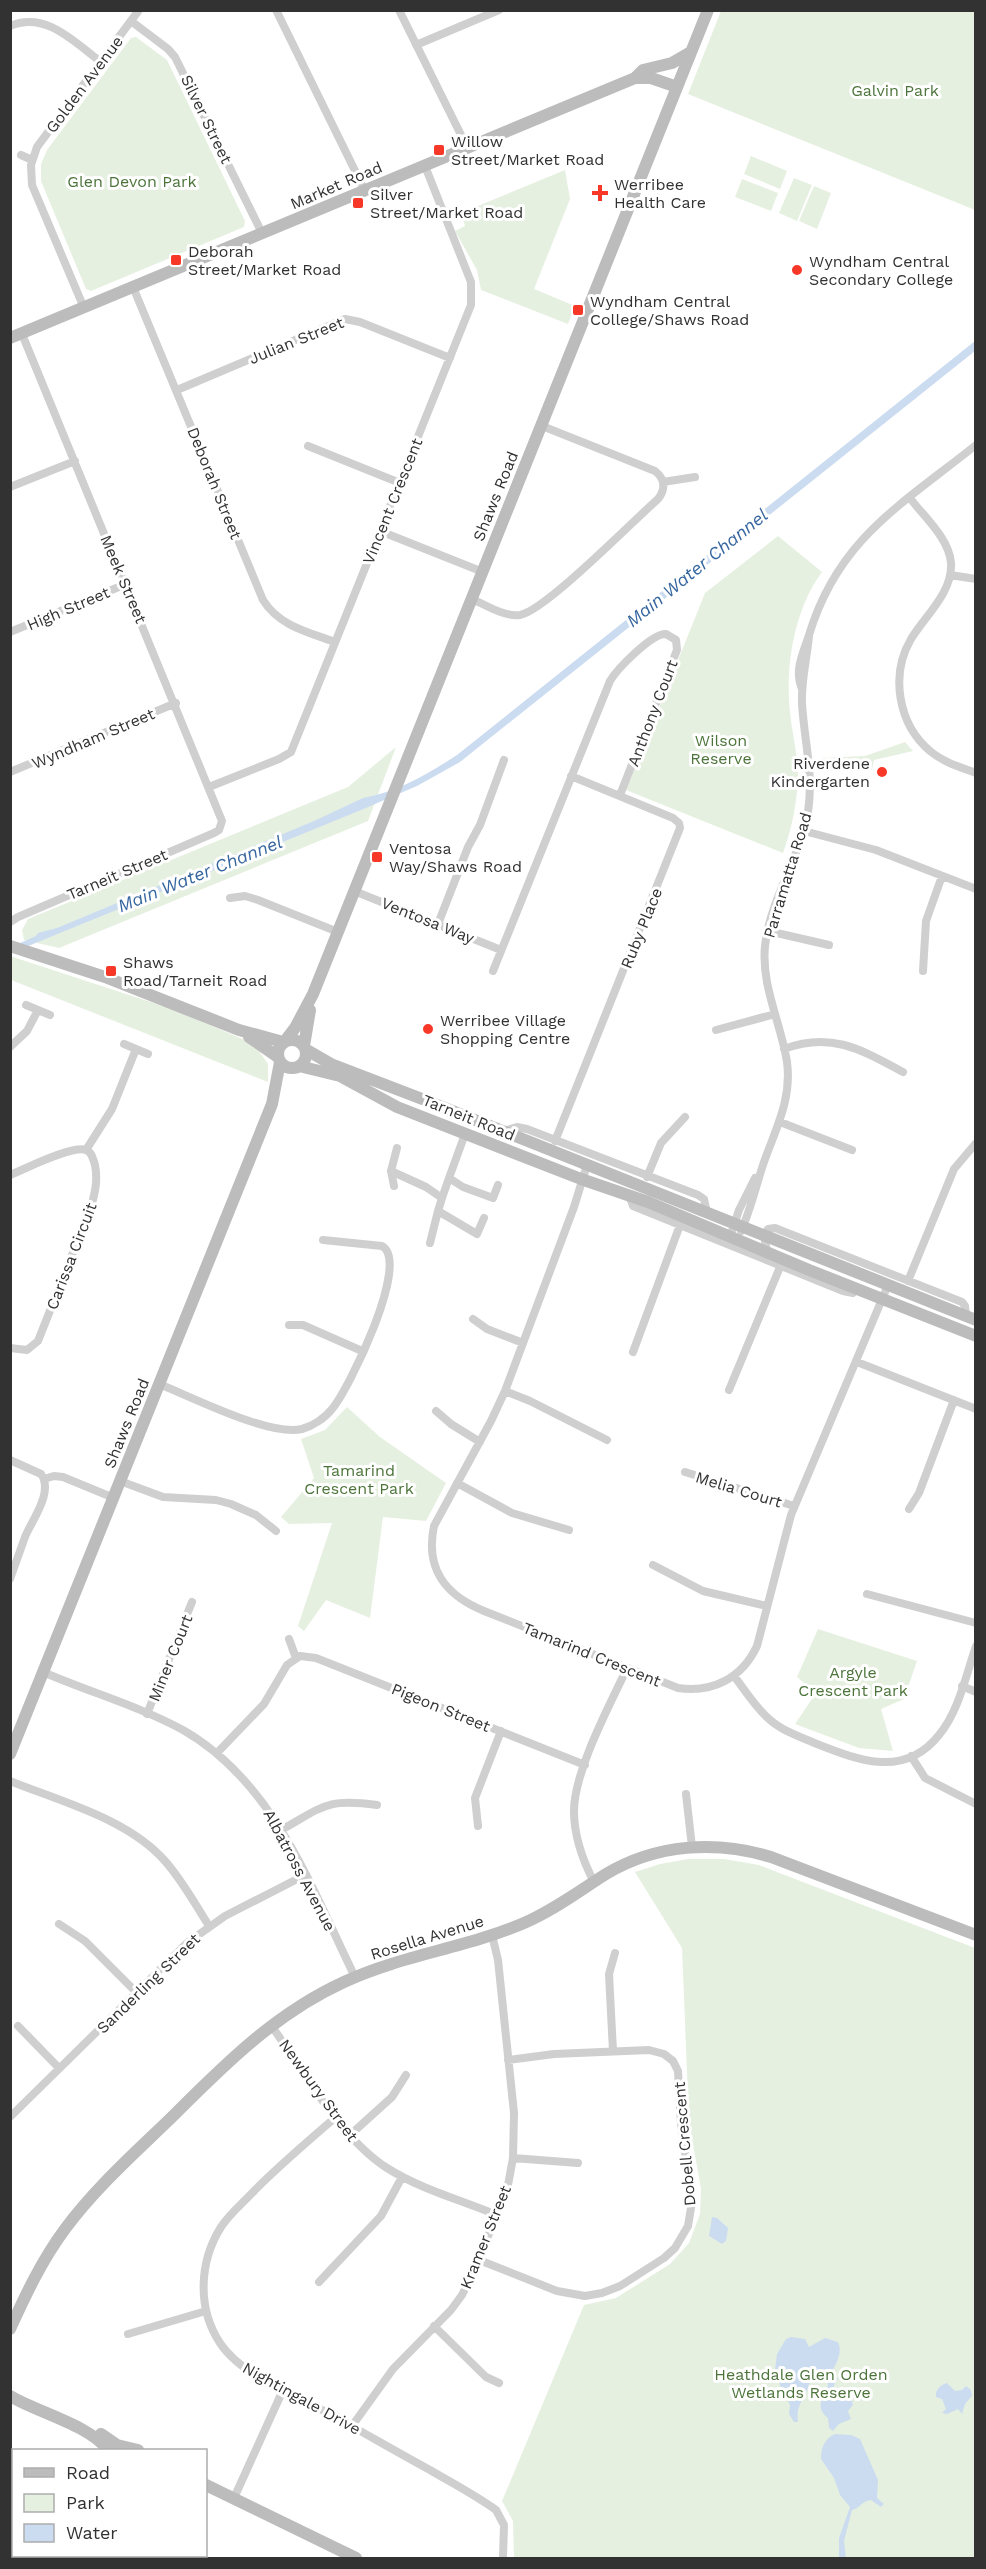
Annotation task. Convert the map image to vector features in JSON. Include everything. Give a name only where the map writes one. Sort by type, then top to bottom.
[{"type":"street","name":"Golden Avenue","points":[[32,160],[37,147],[139,10]]},
{"type":"street","points":[[276,10],[365,191]]},
{"type":"street","points":[[399,10],[467,147]]},
{"type":"street","points":[[416,45],[499,10]]},
{"type":"street","name":"Shaws Road","points":[[284,1042],[295,1028],[313,994],[708,10]]},
{"type":"street","points":[[10,26],[30,18],[54,27],[101,62]]},
{"type":"street","name":"Silver Street","points":[[131,21],[175,57],[262,234]]},
{"type":"street","name":"Market Road","points":[[16,336],[635,78],[643,69],[672,63],[691,52]]},
{"type":"street","points":[[635,78],[651,78],[677,87]]},
{"type":"street","points":[[21,155],[32,160],[32,185],[84,308]]},
{"type":"street","name":"Vincent Crescent","points":[[209,787],[291,752],[471,305],[471,282],[424,166]]},
{"type":"street","name":"Deborah Street","points":[[133,287],[270,610],[285,623],[335,642]]},
{"type":"street","name":"Julian Street","points":[[177,390],[345,319],[360,321],[450,358]]},
{"type":"street","name":"Meek Street","points":[[16,336],[75,461],[222,816],[222,825]]},
{"type":"street","points":[[472,599],[510,614],[523,614],[531,611],[567,583],[658,499],[663,491],[663,482],[654,471],[542,426]]},
{"type":"street","name":"Parramatta Road","points":[[733,1238],[745,1197],[764,1162],[780,1122],[788,1090],[784,1049],[765,975],[765,945],[804,831],[810,776],[802,689],[798,671],[808,636],[820,602],[844,560],[873,527],[975,445]]},
{"type":"street","points":[[308,446],[400,483]]},
{"type":"street","points":[[10,487],[75,461]]},
{"type":"street","points":[[663,482],[695,477]]},
{"type":"street","points":[[910,498],[944,543],[950,556],[950,574],[944,592],[905,650],[899,677],[900,695],[907,722],[923,744],[937,756],[974,770]]},
{"type":"street","points":[[380,531],[483,572]]},
{"type":"street","points":[[950,574],[975,579]]},
{"type":"street","name":"High Street","points":[[10,633],[126,584]]},
{"type":"street","name":"Anthony Court","points":[[571,776],[613,676],[658,635],[666,634],[676,640],[677,650],[620,795]]},
{"type":"street","name":"Wyndham Street","points":[[10,772],[176,704]]},
{"type":"street","points":[[438,924],[468,847],[480,825],[504,759]]},
{"type":"street","points":[[493,971],[571,776]]},
{"type":"street","name":"Ruby Place","points":[[555,1141],[679,830],[675,819],[571,776]]},
{"type":"street","name":"Tarneit Street","points":[[10,922],[18,916],[214,833],[222,825]]},
{"type":"street","points":[[804,831],[876,850],[975,889]]},
{"type":"street","points":[[923,970],[926,921],[942,876]]},
{"type":"street","name":"Ventosa Way","points":[[354,891],[501,950]]},
{"type":"street","points":[[230,898],[244,896],[258,900],[338,932]]},
{"type":"street","points":[[768,931],[829,945]]},
{"type":"street","points":[[10,946],[105,977],[239,1030],[284,1042],[297,1040],[304,1047],[305,1061],[297,1067],[286,1067],[279,1059],[239,1030]]},
{"type":"street","name":"Shaws Road","points":[[304,1047],[313,994]]},
{"type":"street","points":[[26,1005],[50,1015]]},
{"type":"street","points":[[10,1047],[27,1031],[38,1010]]},
{"type":"street","points":[[716,1030],[775,1014]]},
{"type":"street","points":[[784,1049],[821,1041],[843,1043],[858,1048],[903,1072]]},
{"type":"street","points":[[279,1059],[278,1049],[284,1042]]},
{"type":"street","points":[[124,1044],[148,1054]]},
{"type":"street","name":"Tarneit Road","points":[[304,1047],[331,1064],[971,1318]]},
{"type":"street","points":[[10,1175],[71,1150],[86,1150],[112,1108],[136,1049]]},
{"type":"street","name":"Shaws Road","points":[[272,1104],[279,1059]]},
{"type":"street","name":"Shaws Road","points":[[10,1755],[272,1104],[297,1067]]},
{"type":"street","name":"Tarneit Road","points":[[297,1067],[340,1077],[376,1097],[423,1117],[584,1180],[629,1195],[975,1336]]},
{"type":"street","points":[[423,1117],[430,1102]]},
{"type":"street","points":[[447,1126],[453,1111]]},
{"type":"street","points":[[647,1177],[661,1143],[686,1117]]},
{"type":"street","points":[[780,1122],[852,1150]]},
{"type":"street","name":"Tarneit Road","points":[[503,1131],[523,1128],[702,1198],[707,1213]]},
{"type":"street","points":[[430,1243],[442,1198],[465,1134]]},
{"type":"street","points":[[908,1281],[954,1169],[975,1143]]},
{"type":"street","points":[[394,1186],[391,1171],[397,1148]]},
{"type":"street","name":"Carissa Circuit","points":[[10,1348],[27,1350],[36,1344],[91,1207],[96,1172],[92,1157],[86,1150]]},
{"type":"street","name":"Tamarind Crescent","points":[[590,1166],[505,1391],[480,1442],[437,1518],[431,1541],[435,1567],[447,1588],[470,1605],[624,1667],[672,1686],[694,1689],[719,1685],[734,1676],[754,1653],[779,1552],[794,1506],[888,1285]]},
{"type":"street","points":[[391,1171],[426,1187],[442,1198]]},
{"type":"street","points":[[449,1178],[463,1187],[493,1198],[498,1185]]},
{"type":"street","name":"Tarneit Road","points":[[629,1195],[633,1206],[780,1267],[850,1293],[857,1289]]},
{"type":"street","points":[[438,1212],[477,1234],[484,1218]]},
{"type":"street","points":[[633,1352],[680,1225]]},
{"type":"street","name":"Tarneit Road","points":[[764,1236],[768,1229],[775,1228],[962,1302],[971,1318]]},
{"type":"street","points":[[764,1236],[767,1251]]},
{"type":"street","points":[[159,1384],[276,1430],[297,1430],[315,1423],[332,1409],[362,1352],[385,1296],[390,1259],[387,1249],[378,1245],[323,1240]]},
{"type":"street","points":[[729,1390],[780,1267]]},
{"type":"street","points":[[857,1289],[863,1275]]},
{"type":"street","points":[[473,1319],[487,1329],[523,1343]]},
{"type":"street","points":[[289,1325],[303,1325],[362,1352]]},
{"type":"street","points":[[857,1362],[975,1409]]},
{"type":"street","points":[[505,1391],[530,1401],[607,1440]]},
{"type":"street","points":[[909,1509],[919,1493],[954,1400]]},
{"type":"street","points":[[436,1411],[451,1424],[480,1442]]},
{"type":"street","points":[[10,1460],[37,1472],[44,1479],[44,1490],[39,1508],[10,1578]]},
{"type":"street","name":"Melia Court","points":[[685,1472],[794,1506]]},
{"type":"street","points":[[44,1479],[54,1476],[63,1478],[114,1498]]},
{"type":"street","points":[[120,1481],[163,1497],[223,1502],[256,1515],[276,1531]]},
{"type":"street","points":[[457,1483],[512,1514],[569,1530]]},
{"type":"street","points":[[653,1565],[703,1591],[767,1606]]},
{"type":"street","points":[[867,1594],[975,1623]]},
{"type":"street","name":"Miner Court","points":[[147,1714],[192,1602]]},
{"type":"street","points":[[217,1753],[264,1704],[287,1665],[296,1658],[289,1639]]},
{"type":"street","points":[[734,1676],[769,1719],[796,1735],[864,1761],[887,1762],[911,1756],[927,1747],[939,1735],[948,1723],[975,1646]]},
{"type":"street","name":"Pigeon Street","points":[[296,1658],[305,1655],[316,1658],[585,1765]]},
{"type":"street","points":[[597,1880],[581,1852],[574,1812],[577,1786],[624,1667]]},
{"type":"street","name":"Albatross Avenue","points":[[44,1672],[147,1714],[183,1731],[217,1753],[254,1790],[281,1830],[356,1977]]},
{"type":"street","points":[[962,1686],[975,1692]]},
{"type":"street","points":[[478,1826],[475,1798],[501,1731]]},
{"type":"street","points":[[911,1756],[925,1778],[975,1804]]},
{"type":"street","points":[[10,1781],[116,1824],[139,1837],[172,1868],[209,1926]]},
{"type":"street","points":[[686,1794],[692,1847]]},
{"type":"street","points":[[281,1830],[333,1802],[348,1801],[377,1805]]},
{"type":"street","name":"Rosella Avenue","points":[[10,2329],[41,2266],[81,2210],[224,2065],[272,2025],[312,1999],[356,1977],[401,1961],[492,1935],[551,1910],[597,1880],[637,1859],[692,1847],[730,1848],[768,1857],[975,1935]]},
{"type":"street","name":"Sanderling Street","points":[[10,2117],[172,1956],[209,1926],[304,1875]]},
{"type":"street","points":[[59,1924],[85,1941],[136,1992]]},
{"type":"street","name":"Kramer Street","points":[[356,2428],[393,2369],[462,2295],[497,2215],[507,2185],[513,2158],[514,2119],[498,1960],[492,1935]]},
{"type":"street","points":[[613,2052],[609,1974],[615,1953]]},
{"type":"street","name":"Newbury Street","points":[[272,2025],[350,2135],[384,2166],[402,2177],[497,2215]]},
{"type":"street","points":[[18,2026],[59,2068]]},
{"type":"street","name":"Dobell Crescent","points":[[478,2260],[557,2291],[585,2296],[602,2293],[620,2286],[664,2258],[680,2241],[688,2226],[692,2202],[681,2130],[678,2071],[673,2061],[660,2052],[613,2052],[508,2060]]},
{"type":"street","points":[[350,2135],[392,2097],[406,2075]]},
{"type":"street","name":"Nightingale Drive","points":[[336,2117],[292,2153],[222,2224],[214,2238],[205,2265],[203,2282],[206,2311],[220,2344],[248,2370],[356,2428],[496,2510],[504,2525],[503,2559]]},
{"type":"street","points":[[513,2158],[578,2163]]},
{"type":"street","points":[[319,2282],[381,2216],[402,2177]]},
{"type":"street","points":[[128,2334],[206,2311]]},
{"type":"street","points":[[434,2326],[486,2377],[499,2384]]},
{"type":"street","points":[[234,2498],[283,2390]]},
{"type":"street","points":[[10,2396],[71,2425],[106,2436],[113,2449]]},
{"type":"street","points":[[10,2401],[26,2405]]},
{"type":"street","points":[[207,2485],[356,2559]]},
{"type":"green space","name":"Galvin Park","points":[[721,11],[975,11],[975,210],[688,94]]},
{"type":"green space","name":"Glen Devon Park","points":[[136,37],[167,60],[245,221],[244,227],[91,291],[86,289],[41,181],[41,164],[47,150],[131,38]]},
{"type":"green space","points":[[751,156],[787,171],[780,189],[744,174]]},
{"type":"green space","points":[[565,170],[570,199],[534,289],[575,306],[568,324],[481,290],[477,270],[455,231],[465,226],[461,213]]},
{"type":"green space","points":[[794,178],[812,185],[797,221],[779,213]]},
{"type":"green space","points":[[742,179],[778,193],[771,211],[735,197]]},
{"type":"green space","points":[[814,186],[831,193],[817,229],[799,221]]},
{"type":"green space","name":"Wilson Reserve","points":[[778,536],[822,572],[804,603],[791,658],[789,694],[798,776],[794,815],[783,853],[626,790],[705,593]]},
{"type":"green space","points":[[905,742],[913,751],[874,760],[872,770],[838,766],[836,771],[822,771],[822,758],[865,756]]},
{"type":"green space","points":[[396,747],[368,821],[59,948],[24,940],[22,930],[28,919],[348,787]]},
{"type":"green space","points":[[10,956],[175,1010],[254,1044],[268,1064],[268,1082],[11,980]]},
{"type":"green space","name":"Tamarind Crescent Park","points":[[347,1407],[380,1437],[446,1483],[426,1521],[383,1517],[370,1618],[326,1600],[304,1631],[298,1626],[332,1523],[289,1524],[281,1517],[314,1478],[301,1439],[325,1430]]},
{"type":"green space","name":"Argyle Crescent Park","points":[[818,1629],[917,1661],[904,1699],[881,1709],[893,1751],[859,1748],[795,1724],[816,1693],[797,1677]]},
{"type":"green space","name":"Heathdale Glen Orden Wetlands Reserve","points":[[688,1859],[724,1859],[759,1865],[975,1948],[975,2558],[514,2558],[513,2521],[502,2501],[584,2305],[616,2298],[670,2264],[689,2243],[700,2214],[701,2189],[689,2122],[682,1948],[635,1872],[660,1864]]},
{"type":"water","name":"Main Water Channel","points":[[975,341],[975,351],[460,762],[417,786],[361,810],[11,953],[11,947],[38,933],[57,928],[314,821],[363,798],[400,787],[446,762]]},
{"type":"water","points":[[712,2217],[717,2218],[728,2228],[726,2241],[722,2244],[709,2236]]},
{"type":"water","points":[[791,2337],[805,2339],[809,2347],[825,2338],[838,2342],[839,2355],[830,2374],[838,2378],[834,2385],[836,2393],[851,2397],[853,2405],[848,2411],[851,2419],[839,2424],[833,2431],[829,2428],[828,2418],[821,2410],[821,2402],[828,2385],[825,2377],[811,2382],[799,2407],[798,2422],[794,2422],[789,2414],[790,2405],[775,2369],[777,2354],[786,2339]]},
{"type":"water","points":[[947,2383],[955,2391],[962,2390],[966,2386],[971,2390],[972,2396],[965,2404],[962,2414],[958,2409],[947,2414],[942,2413],[946,2409],[942,2399],[936,2397],[936,2392],[938,2388]]},
{"type":"water","points":[[835,2434],[851,2435],[860,2439],[878,2480],[877,2498],[884,2504],[881,2507],[871,2500],[852,2510],[844,2541],[846,2558],[839,2558],[839,2538],[850,2507],[840,2495],[834,2478],[821,2459],[824,2444]]},
{"type":"place","name":"Willow Street/Market Road","points":[[439,150]]},
{"type":"place","name":"Werribee Health Care","points":[[600,193]]},
{"type":"place","name":"Silver Street/Market Road","points":[[358,203]]},
{"type":"place","name":"Deborah Street/Market Road","points":[[176,260]]},
{"type":"place","name":"Wyndham Central Secondary College","points":[[797,270]]},
{"type":"place","name":"Wyndham Central College/Shaws Road","points":[[578,310]]},
{"type":"place","name":"Riverdene Kindergarten","points":[[882,772]]},
{"type":"place","name":"Ventosa Way/Shaws Road","points":[[377,857]]},
{"type":"place","name":"Shaws Road/Tarneit Road","points":[[111,971]]},
{"type":"place","name":"Werribee Village Shopping Centre","points":[[428,1029]]}]
